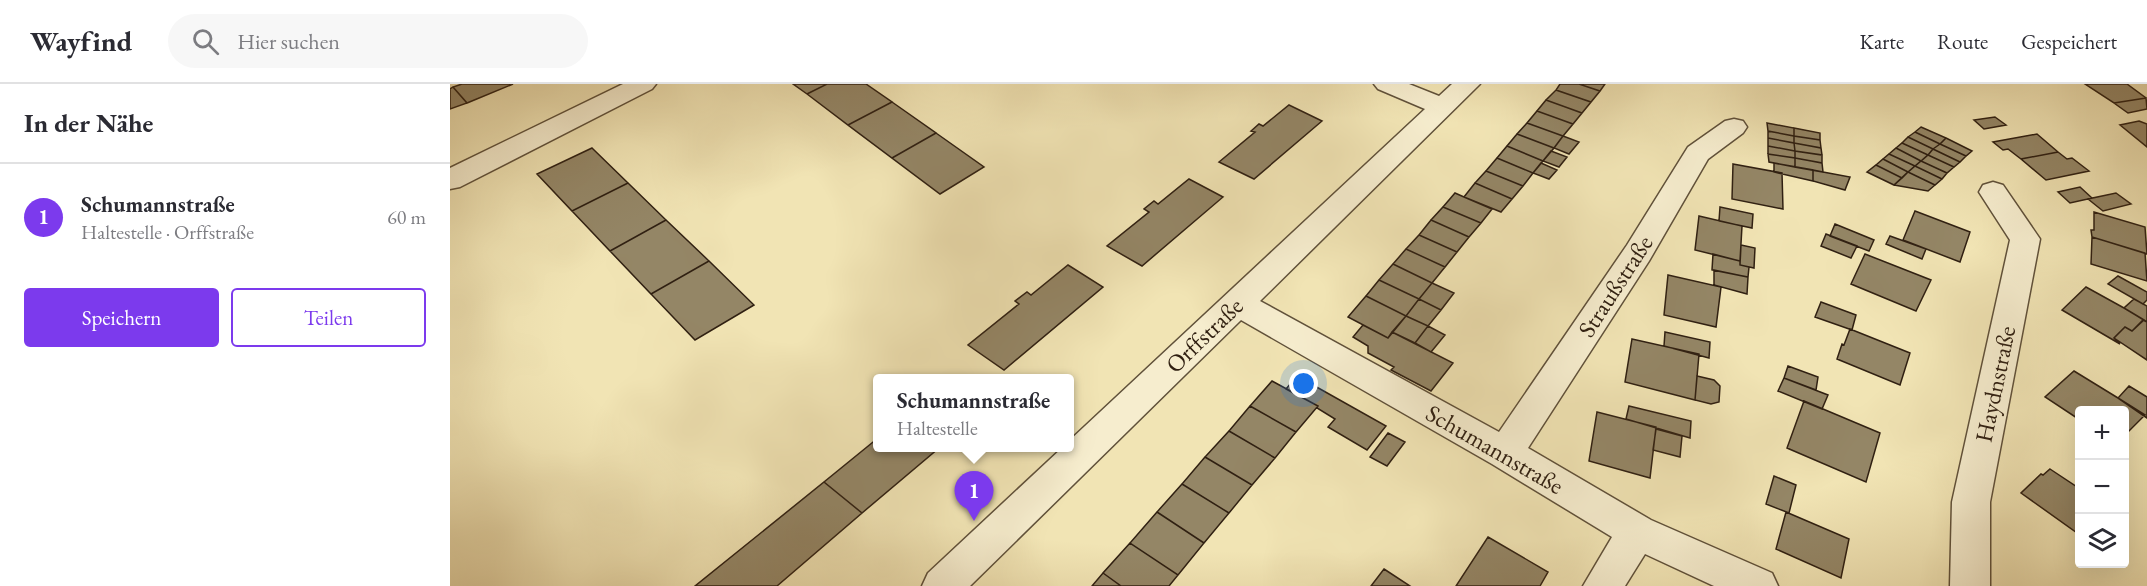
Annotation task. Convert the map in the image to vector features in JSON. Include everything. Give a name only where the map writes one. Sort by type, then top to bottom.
[{"type":"street","points":[[450,180],[643,84]]},
{"type":"street","points":[[1388,84],[1443,107]]},
{"type":"street","name":"Orffstraße","points":[[942,586],[1467,84]]},
{"type":"street","name":"Straußstraße","points":[[1505,453],[1638,253],[1698,153],[1734,127]]},
{"type":"street","name":"Haydnstraße","points":[[1970,586],[1971,502],[2025,239],[1993,192]]},
{"type":"street","name":"Schumannstraße","points":[[1237,303],[1505,453],[1637,532],[1758,586]]},
{"type":"street","points":[[1603,586],[1637,532]]},
{"type":"building","points":[[462,84],[513,84],[467,103],[453,87]]},
{"type":"building","points":[[793,84],[827,84],[807,94]]},
{"type":"building","points":[[827,84],[866,84],[892,102],[848,125],[807,94]]},
{"type":"building","points":[[1560,84],[1579,84],[1600,91],[1591,102],[1556,90]]},
{"type":"building","points":[[1579,84],[1605,84],[1600,91]]},
{"type":"building","points":[[2085,84],[2127,84],[2146,98],[2114,103]]},
{"type":"building","points":[[453,87],[467,103],[450,109],[450,89]]},
{"type":"building","points":[[1556,90],[1591,102],[1582,113],[1546,100]]},
{"type":"building","points":[[2146,98],[2147,109],[2128,113],[2114,103]]},
{"type":"building","points":[[1546,100],[1582,113],[1573,124],[1537,111]]},
{"type":"building","points":[[892,102],[936,133],[892,158],[848,125]]},
{"type":"building","points":[[1289,105],[1322,121],[1254,179],[1219,162],[1255,132],[1251,131],[1259,124],[1263,126]]},
{"type":"building","points":[[1537,111],[1573,124],[1563,136],[1527,123]]},
{"type":"building","points":[[1995,117],[2006,125],[1984,129],[1974,120]]},
{"type":"building","points":[[2139,121],[2147,124],[2147,147],[2120,125]]},
{"type":"building","points":[[1527,123],[1563,136],[1554,148],[1517,134]]},
{"type":"building","points":[[1767,123],[1794,128],[1794,136],[1768,131]]},
{"type":"building","points":[[1921,127],[1946,138],[1940,144],[1915,132]]},
{"type":"building","points":[[1794,128],[1820,133],[1820,140],[1794,136]]},
{"type":"building","points":[[1768,131],[1794,136],[1794,143],[1768,138]]},
{"type":"building","points":[[1915,132],[1940,144],[1933,149],[1908,137]]},
{"type":"building","points":[[936,133],[984,167],[940,194],[892,158]]},
{"type":"building","points":[[1517,134],[1554,148],[1543,161],[1507,146]]},
{"type":"building","points":[[2037,134],[2058,152],[2021,159],[2008,149],[2003,150],[1993,142]]},
{"type":"building","points":[[1563,136],[1579,142],[1569,154],[1554,148]]},
{"type":"building","points":[[1794,136],[1820,140],[1821,148],[1794,143]]},
{"type":"building","points":[[1908,137],[1933,149],[1928,155],[1902,143]]},
{"type":"building","points":[[1768,138],[1794,143],[1795,151],[1768,146]]},
{"type":"building","points":[[1946,138],[1972,151],[1966,156],[1940,144]]},
{"type":"building","points":[[1794,143],[1821,148],[1822,155],[1795,151]]},
{"type":"building","points":[[1902,143],[1928,155],[1921,161],[1896,148]]},
{"type":"building","points":[[1940,144],[1966,156],[1960,162],[1933,149]]},
{"type":"building","points":[[1507,146],[1543,161],[1533,173],[1497,158]]},
{"type":"building","points":[[1768,146],[1795,151],[1795,158],[1768,154]]},
{"type":"building","points":[[592,148],[628,183],[572,211],[537,174]]},
{"type":"building","points":[[1896,148],[1921,161],[1915,166],[1889,154]]},
{"type":"building","points":[[1933,149],[1960,162],[1954,167],[1928,155]]},
{"type":"building","points":[[1551,151],[1567,157],[1559,167],[1543,161]]},
{"type":"building","points":[[1795,151],[1822,155],[1822,163],[1795,158]]},
{"type":"building","points":[[2058,152],[2067,159],[2072,158],[2089,171],[2046,180],[2021,159]]},
{"type":"building","points":[[1768,154],[1795,158],[1795,167],[1769,162]]},
{"type":"building","points":[[1889,154],[1915,166],[1908,172],[1883,159]]},
{"type":"building","points":[[1928,155],[1954,167],[1947,173],[1921,161]]},
{"type":"building","points":[[1497,158],[1533,173],[1523,186],[1486,171]]},
{"type":"building","points":[[1795,158],[1822,163],[1823,172],[1795,167]]},
{"type":"building","points":[[1883,159],[1908,172],[1902,178],[1876,165]]},
{"type":"building","points":[[1921,161],[1947,173],[1942,179],[1915,166]]},
{"type":"building","points":[[1541,163],[1557,170],[1549,179],[1533,173]]},
{"type":"building","points":[[1774,163],[1813,170],[1813,181],[1774,172]]},
{"type":"building","points":[[1733,164],[1782,173],[1783,209],[1732,199]]},
{"type":"building","points":[[1876,165],[1902,178],[1894,185],[1867,172]]},
{"type":"building","points":[[1915,166],[1942,179],[1935,185],[1908,172]]},
{"type":"building","points":[[1813,170],[1850,177],[1845,190],[1813,181]]},
{"type":"building","points":[[1486,171],[1523,186],[1512,199],[1475,183]]},
{"type":"building","points":[[1908,172],[1935,185],[1928,191],[1894,185]]},
{"type":"building","points":[[1189,179],[1223,197],[1142,266],[1107,246],[1149,212],[1144,209],[1154,201],[1158,204]]},
{"type":"building","points":[[628,183],[666,220],[610,251],[572,211]]},
{"type":"building","points":[[1475,183],[1512,199],[1501,212],[1464,197]]},
{"type":"building","points":[[2080,187],[2092,198],[2070,203],[2058,192]]},
{"type":"building","points":[[1455,193],[1492,209],[1481,223],[1443,207]]},
{"type":"building","points":[[2116,193],[2131,204],[2103,211],[2088,199]]},
{"type":"building","points":[[1443,207],[1481,223],[1469,237],[1431,220]]},
{"type":"building","points":[[1720,207],[1753,214],[1752,228],[1719,221]]},
{"type":"building","points":[[1915,211],[1970,232],[1960,262],[1903,240]]},
{"type":"building","points":[[2094,212],[2145,227],[2147,254],[2092,237]]},
{"type":"building","points":[[1699,216],[1742,226],[1740,261],[1695,250]]},
{"type":"building","points":[[666,220],[709,261],[651,294],[610,251]]},
{"type":"building","points":[[1431,220],[1469,237],[1457,252],[1419,235]]},
{"type":"building","points":[[1835,224],[1874,240],[1869,251],[1830,236]]},
{"type":"building","points":[[1826,234],[1857,246],[1851,258],[1821,246]]},
{"type":"building","points":[[1419,235],[1457,252],[1445,267],[1406,249]]},
{"type":"building","points":[[1890,236],[1926,249],[1922,259],[1886,244]]},
{"type":"building","points":[[2092,237],[2145,253],[2147,281],[2091,264]]},
{"type":"building","points":[[1741,245],[1755,248],[1754,268],[1740,265]]},
{"type":"building","points":[[1406,249],[1445,267],[1432,283],[1393,264]]},
{"type":"building","points":[[1713,254],[1740,261],[1740,265],[1749,267],[1748,277],[1712,270]]},
{"type":"building","points":[[1865,254],[1931,280],[1916,311],[1851,284]]},
{"type":"building","points":[[709,261],[754,305],[695,340],[651,294]]},
{"type":"building","points":[[1393,264],[1432,283],[1419,299],[1379,280]]},
{"type":"building","points":[[1068,265],[1103,287],[1004,370],[968,345],[1019,304],[1015,301],[1027,292],[1031,295]]},
{"type":"building","points":[[1714,270],[1748,277],[1747,294],[1714,285]]},
{"type":"building","points":[[1668,275],[1721,287],[1716,327],[1664,315]]},
{"type":"building","points":[[2118,276],[2147,292],[2147,300],[2143,304],[2108,284]]},
{"type":"building","points":[[1379,280],[1419,299],[1406,316],[1366,296]]},
{"type":"building","points":[[1432,283],[1454,293],[1441,310],[1419,299]]},
{"type":"building","points":[[2086,287],[2144,320],[2132,331],[2125,327],[2114,338],[2120,344],[2062,310]]},
{"type":"building","points":[[1366,296],[1406,316],[1388,338],[1348,317]]},
{"type":"building","points":[[1419,299],[1441,310],[1428,326],[1406,316]]},
{"type":"building","points":[[2134,299],[2147,306],[2147,322],[2124,308]]},
{"type":"building","points":[[1821,302],[1856,315],[1852,330],[1815,317]]},
{"type":"building","points":[[1406,316],[1428,326],[1415,343],[1392,332]]},
{"type":"building","points":[[2143,320],[2147,322],[2147,360],[2114,338],[2125,327],[2132,331]]},
{"type":"building","points":[[1363,325],[1388,338],[1392,332],[1453,363],[1431,391],[1391,370],[1394,367],[1368,353],[1368,346],[1353,337]]},
{"type":"building","points":[[1428,326],[1445,335],[1431,352],[1415,343]]},
{"type":"building","points":[[1850,329],[1910,353],[1900,385],[1837,359]]},
{"type":"building","points":[[1665,332],[1710,342],[1709,358],[1664,346]]},
{"type":"building","points":[[1632,339],[1699,354],[1695,400],[1625,382]]},
{"type":"building","points":[[1788,366],[1818,377],[1816,390],[1784,378]]},
{"type":"building","points":[[2074,371],[2145,415],[2129,431],[2129,406],[2075,406],[2075,417],[2045,397]]},
{"type":"building","points":[[1297,376],[1386,426],[1367,450],[1328,427],[1335,419],[1317,408],[1318,406],[1286,389]]},
{"type":"building","points":[[1697,376],[1714,380],[1720,386],[1719,402],[1711,404],[1695,400]]},
{"type":"building","points":[[1784,378],[1828,395],[1822,409],[1778,391]]},
{"type":"building","points":[[1272,381],[1318,406],[1296,432],[1250,406]]},
{"type":"building","points":[[2129,386],[2147,397],[2147,418],[2118,398]]},
{"type":"building","points":[[1804,401],[1880,433],[1866,482],[1787,448]]},
{"type":"building","points":[[1250,406],[1296,432],[1275,458],[1229,431]]},
{"type":"building","points":[[1629,406],[1691,421],[1690,438],[1626,419]]},
{"type":"building","points":[[1597,412],[1656,427],[1650,478],[1589,461]]},
{"type":"building","points":[[1656,429],[1682,436],[1680,457],[1653,450]]},
{"type":"building","points":[[1229,431],[1275,458],[1252,485],[1205,457]]},
{"type":"building","points":[[1388,433],[1405,442],[1387,466],[1370,457]]},
{"type":"building","points":[[873,442],[873,452],[934,452],[862,513],[824,482]]},
{"type":"building","points":[[1205,457],[1252,485],[1229,513],[1182,484]]},
{"type":"building","points":[[2050,469],[2075,486],[2075,531],[2021,493],[2041,474],[2043,475]]},
{"type":"building","points":[[1774,476],[1796,485],[1789,513],[1766,504]]},
{"type":"building","points":[[824,482],[862,513],[777,586],[695,586]]},
{"type":"building","points":[[1182,484],[1229,513],[1204,543],[1157,512]]},
{"type":"building","points":[[1157,512],[1204,543],[1178,575],[1130,543]]},
{"type":"building","points":[[1786,512],[1849,539],[1841,578],[1776,549]]},
{"type":"building","points":[[1488,537],[1548,572],[1540,586],[1456,586]]},
{"type":"building","points":[[1130,543],[1178,575],[1169,586],[1121,586],[1103,573]]},
{"type":"building","points":[[1384,569],[1410,586],[1371,586]]},
{"type":"building","points":[[1103,573],[1121,586],[1092,586]]},
{"type":"place","name":"Schumannstraße","points":[[974,521]]}]
